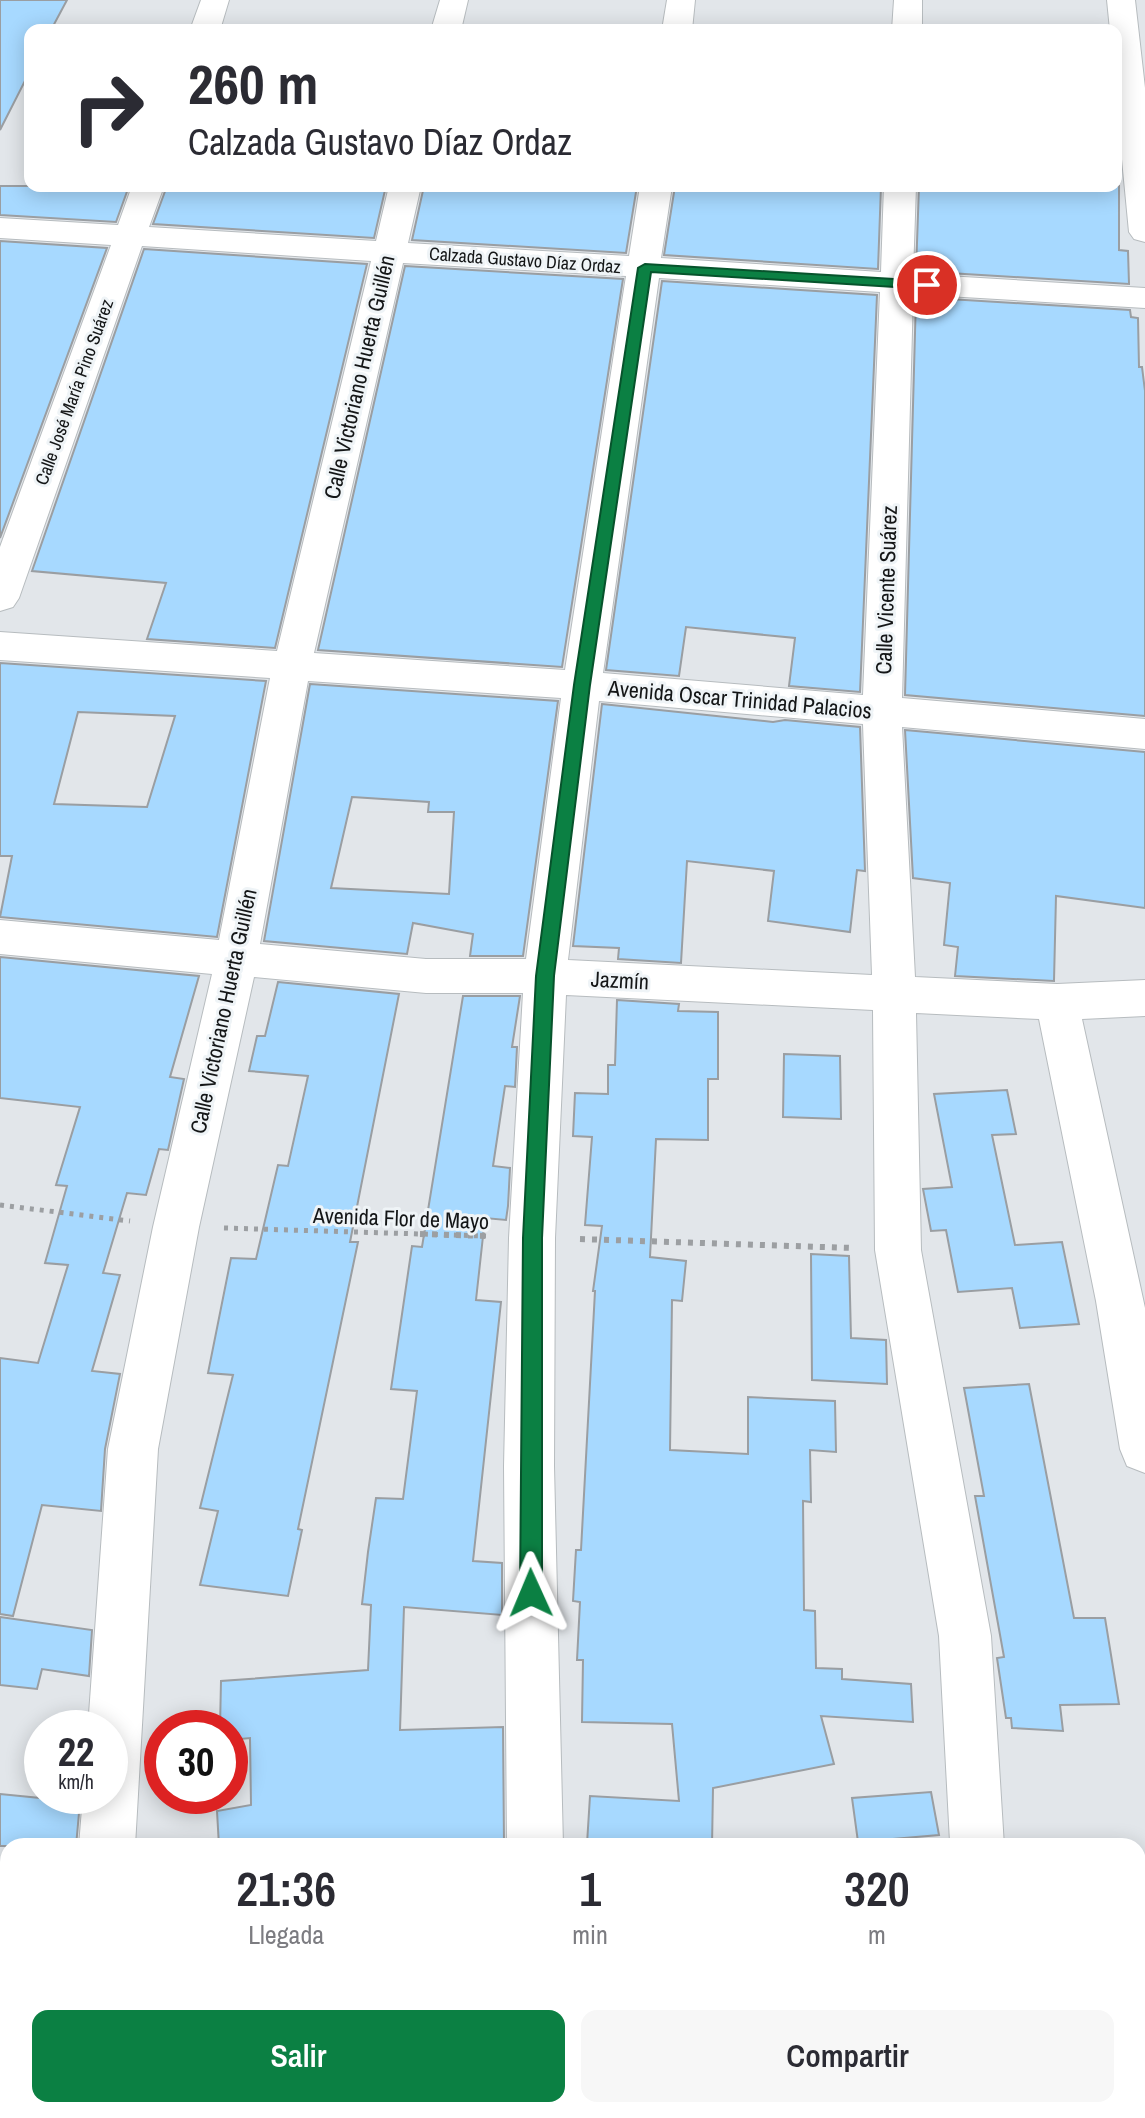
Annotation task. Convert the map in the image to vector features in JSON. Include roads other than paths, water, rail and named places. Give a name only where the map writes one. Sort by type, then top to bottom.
[{"type":"street","points":[[207,24],[215,0]]},
{"type":"street","points":[[448,24],[454,0]]},
{"type":"street","points":[[678,24],[681,0]]},
{"type":"street","points":[[907,24],[908,0]]},
{"type":"street","points":[[1121,0],[1145,232]]},
{"type":"street","name":"Calle José María Pino Suárez","points":[[0,598],[146,192]]},
{"type":"street","name":"Calle Victoriano Huerta Guillén","points":[[108,1838],[133,1449],[176,1227],[236,961],[292,666],[403,192]]},
{"type":"street","points":[[535,1838],[529,1466],[532,1238],[545,976],[582,685],[655,192]]},
{"type":"street","name":"Calle Vicente Suárez","points":[[900,192],[882,711],[894,994],[898,1250],[965,1636],[978,1838]]},
{"type":"street","name":"Calzada Gustavo Díaz Ordaz","points":[[0,228],[1145,298]]},
{"type":"street","name":"Avenida Oscar Trinidad Palacios","points":[[0,646],[582,685],[1145,734]]},
{"type":"street","name":"Jazmín","points":[[0,937],[426,976],[545,976],[1057,1002],[1145,998]]},
{"type":"street","points":[[1057,1002],[1120,1301],[1145,1449]]}]
